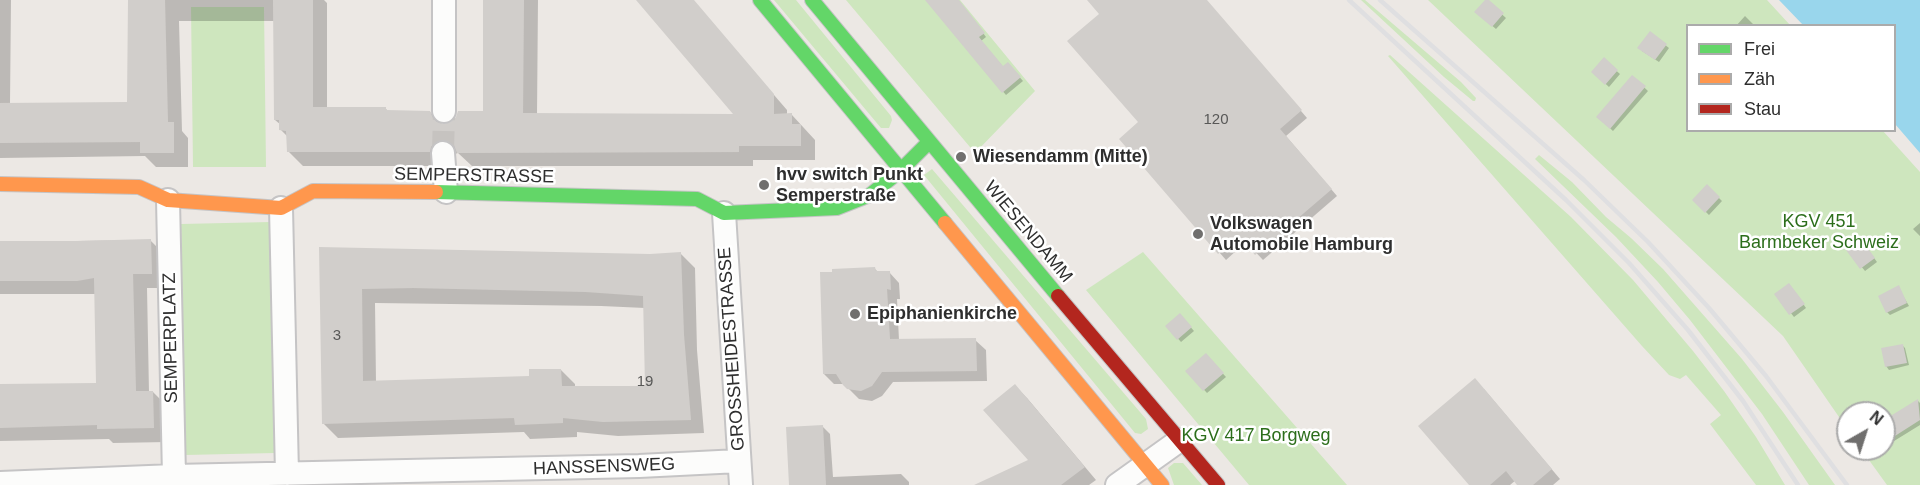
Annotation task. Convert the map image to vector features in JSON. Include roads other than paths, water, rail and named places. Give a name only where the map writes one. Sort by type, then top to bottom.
[{"type":"street","points":[[444,0],[444,111]]},
{"type":"street","points":[[760,0],[1162,485]]},
{"type":"street","name":"WIESENDAMM","points":[[812,0],[1218,485]]},
{"type":"street","name":"SEMPERSTRASSE","points":[[281,208],[313,191],[697,199],[724,213],[837,208],[870,195],[900,171],[929,142]]},
{"type":"street","points":[[443,153],[446,192]]},
{"type":"street","points":[[0,184],[139,187],[168,200],[281,208],[287,474]]},
{"type":"street","name":"SEMPERPLATZ","points":[[168,200],[174,476]]},
{"type":"street","name":"GROSSHEIDESTRASSE","points":[[724,213],[741,485]]},
{"type":"street","points":[[1117,485],[1180,440]]},
{"type":"street","name":"HANSSENSWEG","points":[[0,483],[287,474],[472,478],[739,461]]},
{"type":"water","points":[[1779,0],[1920,0],[1920,153],[1896,125],[1896,24],[1802,24]]},
{"type":"tunnel","points":[[443,153],[444,111]]},
{"type":"railway","points":[[1349,0],[1566,200],[1629,263],[1688,330],[1743,401],[1798,485]]},
{"type":"railway","points":[[1380,0],[1584,180],[1648,242],[1709,308],[1766,376],[1847,485]]},
{"type":"place","name":"Wiesendamm (Mitte)","points":[[961,157]]},
{"type":"place","name":"hvv switch Punkt Semperstraße","points":[[764,185]]},
{"type":"place","name":"Volkswagen Automobile Hamburg","points":[[1198,234]]},
{"type":"place","name":"Epiphanienkirche","points":[[855,314]]},
{"type":"park label","name":"KGV 451 Barmbeker Schweiz","points":[[1819,232]]},
{"type":"park label","name":"KGV 417 Borgweg","points":[[1256,436]]}]
